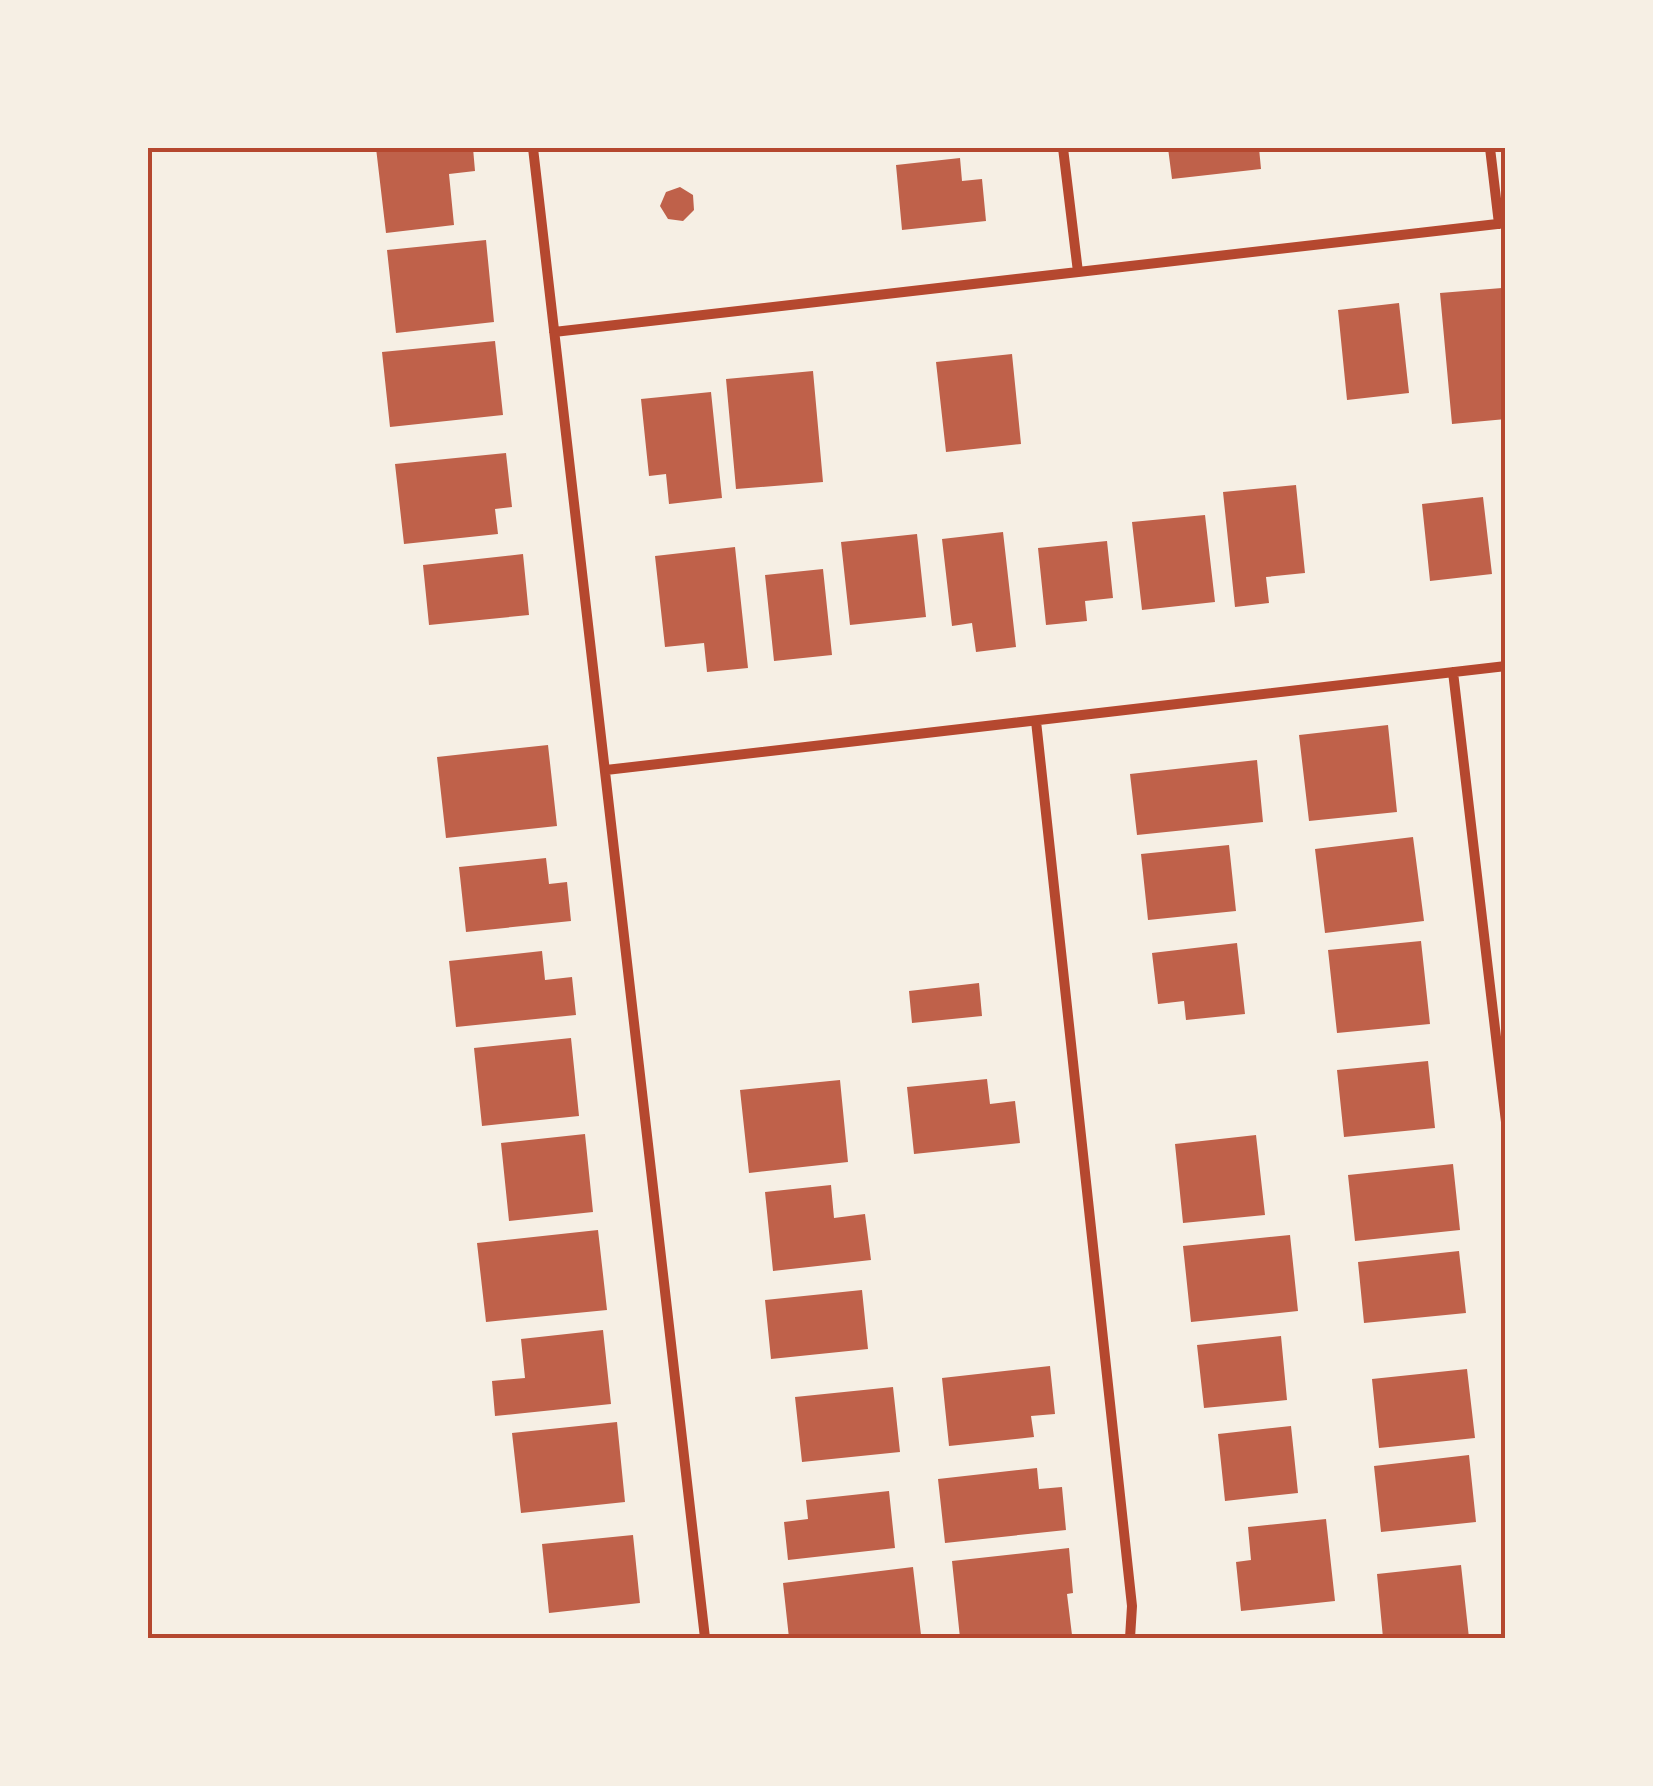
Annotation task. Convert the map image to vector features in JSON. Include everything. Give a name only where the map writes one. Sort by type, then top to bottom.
[{"type":"street","points":[[533,148],[705,1638]]},
{"type":"street","points":[[1062,148],[1078,272]]},
{"type":"street","points":[[554,332],[1502,223],[1490,148]]},
{"type":"street","points":[[606,770],[1506,666]]},
{"type":"street","points":[[1452,672],[1506,1122]]},
{"type":"street","points":[[1036,721],[1130,1586],[1130,1638]]},
{"type":"building","points":[[376,148],[473,148],[475,171],[449,174],[454,225],[386,233]]},
{"type":"building","points":[[1168,148],[1259,148],[1261,169],[1172,179]]},
{"type":"building","points":[[960,158],[962,181],[982,179],[986,221],[902,230],[896,165]]},
{"type":"building","points":[[680,187],[693,195],[694,210],[683,221],[668,219],[660,206],[666,192]]},
{"type":"building","points":[[486,240],[494,322],[396,333],[387,250]]},
{"type":"building","points":[[1502,288],[1506,308],[1506,419],[1452,424],[1440,293]]},
{"type":"building","points":[[1399,303],[1409,393],[1347,400],[1338,310]]},
{"type":"building","points":[[495,341],[503,415],[390,427],[382,352]]},
{"type":"building","points":[[1012,354],[1021,444],[946,452],[936,362]]},
{"type":"building","points":[[813,371],[823,482],[736,489],[726,379]]},
{"type":"building","points":[[711,392],[722,498],[669,504],[666,474],[649,476],[641,399]]},
{"type":"building","points":[[506,453],[512,507],[495,509],[498,534],[404,544],[395,464]]},
{"type":"building","points":[[1296,485],[1305,573],[1266,577],[1269,603],[1235,607],[1223,492]]},
{"type":"building","points":[[1483,497],[1492,574],[1430,581],[1422,504]]},
{"type":"building","points":[[1205,515],[1215,602],[1142,610],[1132,522]]},
{"type":"building","points":[[1003,532],[1016,647],[976,652],[972,623],[952,626],[942,539]]},
{"type":"building","points":[[917,534],[926,617],[850,625],[841,542]]},
{"type":"building","points":[[1107,541],[1113,598],[1085,601],[1087,621],[1046,625],[1038,548]]},
{"type":"building","points":[[735,547],[748,668],[707,672],[704,643],[665,647],[655,556]]},
{"type":"building","points":[[523,554],[529,615],[429,625],[423,565]]},
{"type":"building","points":[[823,569],[832,655],[774,661],[765,575]]},
{"type":"building","points":[[1388,725],[1397,812],[1309,821],[1299,735]]},
{"type":"building","points":[[548,745],[557,826],[446,838],[437,757]]},
{"type":"building","points":[[1257,760],[1263,822],[1137,835],[1130,774]]},
{"type":"building","points":[[1413,837],[1424,921],[1325,933],[1315,849]]},
{"type":"building","points":[[1229,845],[1236,911],[1148,920],[1141,854]]},
{"type":"building","points":[[546,858],[549,884],[567,882],[571,921],[466,932],[459,867]]},
{"type":"building","points":[[1421,941],[1430,1024],[1337,1033],[1328,950]]},
{"type":"building","points":[[1237,943],[1245,1014],[1186,1020],[1184,1001],[1158,1004],[1152,953]]},
{"type":"building","points":[[542,951],[545,980],[572,977],[576,1015],[456,1027],[449,961]]},
{"type":"building","points":[[979,983],[982,1016],[912,1023],[909,991]]},
{"type":"building","points":[[571,1038],[579,1116],[482,1126],[474,1048]]},
{"type":"building","points":[[1428,1061],[1435,1128],[1344,1137],[1337,1070]]},
{"type":"building","points":[[987,1079],[990,1104],[1015,1101],[1020,1143],[914,1154],[907,1087]]},
{"type":"building","points":[[840,1080],[848,1162],[749,1173],[740,1090]]},
{"type":"building","points":[[585,1134],[593,1212],[509,1221],[501,1143]]},
{"type":"building","points":[[1256,1135],[1265,1215],[1183,1223],[1175,1144]]},
{"type":"building","points":[[1453,1164],[1460,1230],[1355,1241],[1348,1175]]},
{"type":"building","points":[[831,1185],[834,1218],[865,1214],[871,1260],[773,1271],[765,1192]]},
{"type":"building","points":[[598,1230],[607,1310],[486,1322],[477,1243]]},
{"type":"building","points":[[1290,1235],[1298,1311],[1191,1322],[1183,1246]]},
{"type":"building","points":[[1459,1251],[1466,1313],[1364,1323],[1358,1262]]},
{"type":"building","points":[[862,1290],[868,1349],[771,1359],[765,1300]]},
{"type":"building","points":[[603,1330],[611,1404],[495,1416],[492,1381],[525,1378],[521,1339]]},
{"type":"building","points":[[1281,1336],[1287,1400],[1204,1408],[1197,1345]]},
{"type":"building","points":[[1050,1366],[1055,1414],[1031,1416],[1034,1437],[949,1446],[942,1378]]},
{"type":"building","points":[[1467,1369],[1475,1438],[1379,1448],[1372,1379]]},
{"type":"building","points":[[893,1387],[900,1452],[802,1462],[795,1397]]},
{"type":"building","points":[[617,1422],[625,1502],[521,1513],[512,1433]]},
{"type":"building","points":[[1291,1426],[1298,1493],[1225,1501],[1218,1434]]},
{"type":"building","points":[[1469,1455],[1476,1522],[1381,1532],[1374,1466]]},
{"type":"building","points":[[1037,1468],[1039,1489],[1062,1487],[1066,1530],[945,1543],[938,1479]]},
{"type":"building","points":[[889,1491],[895,1548],[788,1560],[784,1522],[808,1519],[806,1500]]},
{"type":"building","points":[[1326,1519],[1335,1601],[1241,1611],[1236,1562],[1251,1560],[1248,1527]]},
{"type":"building","points":[[633,1535],[640,1603],[549,1613],[542,1544]]},
{"type":"building","points":[[1069,1548],[1073,1593],[1067,1594],[1072,1635],[960,1638],[952,1561]]},
{"type":"building","points":[[1461,1565],[1469,1638],[1383,1638],[1377,1574]]},
{"type":"building","points":[[913,1567],[921,1635],[789,1638],[783,1583]]}]
